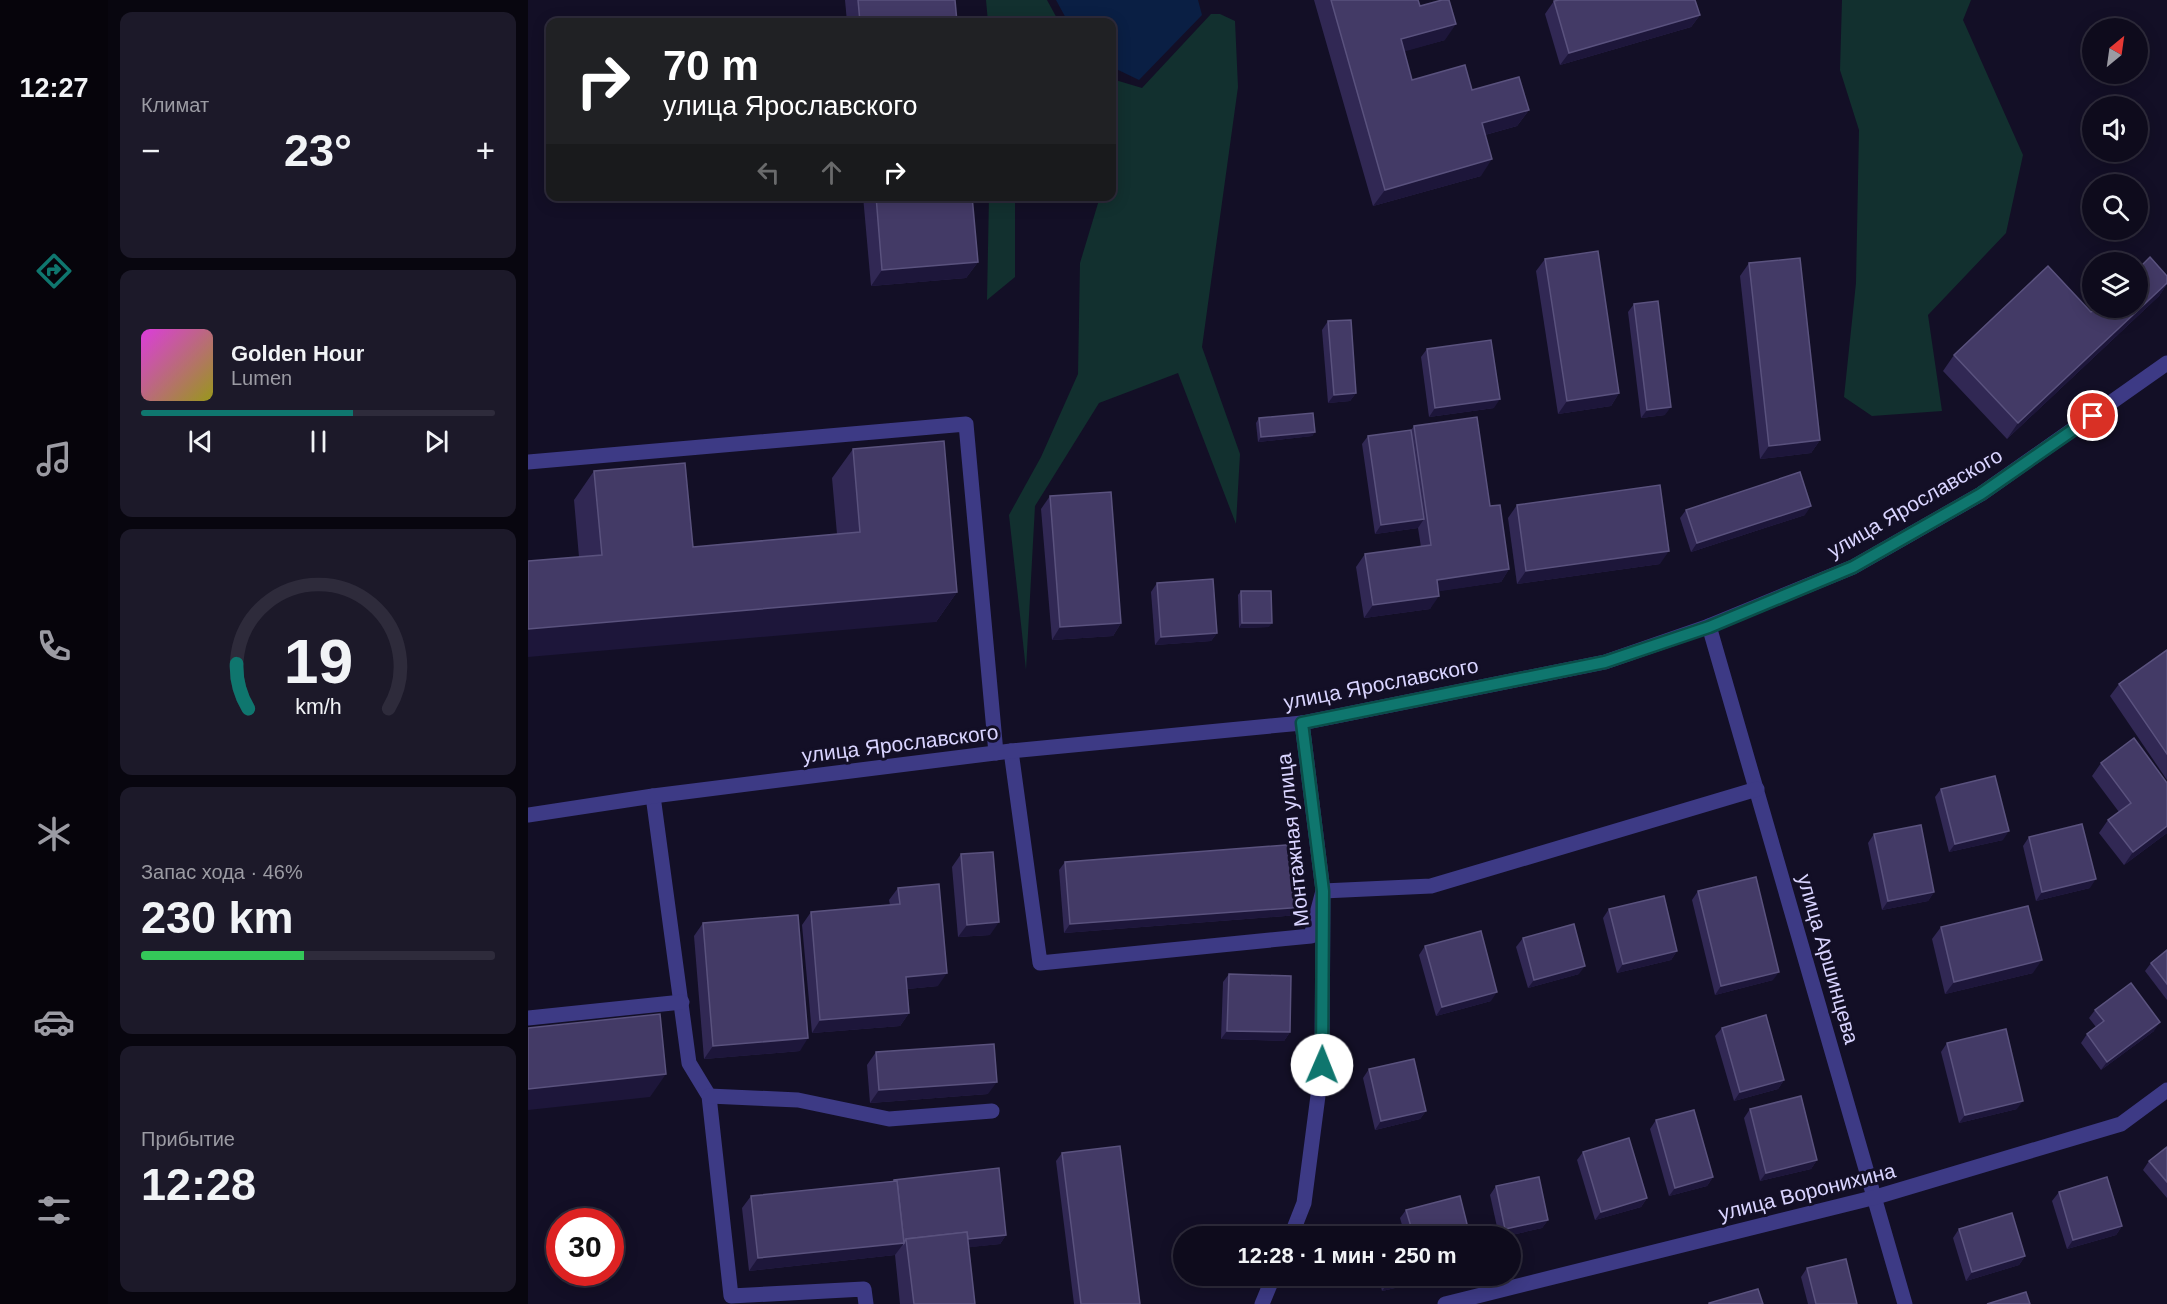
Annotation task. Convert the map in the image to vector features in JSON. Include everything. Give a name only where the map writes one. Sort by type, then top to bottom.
[{"type":"street","name":"улица Ярославского","points":[[528,815],[653,796],[1003,752],[1302,723],[1605,662],[1709,627],[1853,567],[1971,500],[2167,363]]},
{"type":"street","points":[[528,462],[966,424],[1003,752],[1040,963],[1311,936],[1323,891],[1431,886],[1757,789]]},
{"type":"street","name":"улица Аршинцева","points":[[1709,627],[1876,1197],[1905,1304]]},
{"type":"street","name":"Монтажная улица","points":[[1295,1226],[1304,1203],[1322,1065],[1323,891],[1302,723]]},
{"type":"street","points":[[653,796],[689,1063],[709,1096],[731,1296],[864,1289],[866,1304]]},
{"type":"street","points":[[528,1018],[682,1002]]},
{"type":"street","name":"улица Воронихина","points":[[1444,1304],[1876,1197],[2121,1124],[2167,1090]]},
{"type":"street","points":[[709,1096],[798,1100],[889,1119],[992,1111]]},
{"type":"street","points":[[1262,1304],[1269,1286]]},
{"type":"green space","points":[[986,0],[1047,0],[1057,18],[988,18]]},
{"type":"green space","points":[[1842,0],[1971,0],[1963,20],[2023,155],[2006,233],[1928,315],[1942,411],[1872,416],[1844,397],[1856,283],[1859,130],[1840,70]]},
{"type":"green space","points":[[1211,14],[1220,14],[1235,21],[1238,87],[1202,347],[1240,454],[1236,524],[1178,373],[1099,403],[1035,506],[1026,670],[1009,515],[1041,457],[1078,374],[1080,263],[1099,201],[1116,201],[1116,80],[1142,88]]},
{"type":"green space","points":[[989,201],[1015,201],[1015,277],[987,300]]},
{"type":"water","points":[[1056,0],[1198,0],[1202,15],[1139,80],[1116,69],[1116,18],[1066,18]]},
{"type":"building","points":[[858,0],[955,0],[957,18],[860,18]]},
{"type":"building","points":[[1331,0],[1418,0],[1420,6],[1449,0],[1456,24],[1401,39],[1412,80],[1465,65],[1472,90],[1519,77],[1529,110],[1482,123],[1492,159],[1385,190]]},
{"type":"building","points":[[1695,0],[1700,15],[1569,53],[1554,1]]},
{"type":"building","points":[[876,201],[972,201],[978,262],[882,270]]},
{"type":"building","points":[[1598,251],[1619,393],[1567,401],[1545,259]]},
{"type":"building","points":[[2150,257],[2167,276],[2167,283],[2148,301],[2148,259]]},
{"type":"building","points":[[1800,258],[1820,440],[1769,446],[1749,263]]},
{"type":"building","points":[[2048,266],[2082,302],[2082,318],[2130,318],[2018,423],[1954,355]]},
{"type":"building","points":[[1658,301],[1671,407],[1647,410],[1634,304]]},
{"type":"building","points":[[1351,320],[1356,393],[1334,395],[1328,321]]},
{"type":"building","points":[[1491,340],[1500,399],[1435,408],[1427,349]]},
{"type":"building","points":[[1313,413],[1315,432],[1261,437],[1259,418]]},
{"type":"building","points":[[1477,417],[1490,506],[1500,505],[1509,569],[1437,580],[1439,596],[1373,605],[1365,554],[1431,545],[1414,426]]},
{"type":"building","points":[[1411,430],[1424,519],[1381,525],[1368,436]]},
{"type":"building","points":[[944,441],[957,592],[528,629],[528,561],[602,555],[594,471],[685,463],[693,547],[860,532],[853,449]]},
{"type":"building","points":[[1800,472],[1811,506],[1697,543],[1686,510]]},
{"type":"building","points":[[1660,485],[1669,551],[1526,571],[1517,505]]},
{"type":"building","points":[[1111,492],[1121,623],[1060,627],[1050,496]]},
{"type":"building","points":[[1213,579],[1217,633],[1161,637],[1157,583]]},
{"type":"building","points":[[1241,591],[1271,591],[1272,623],[1242,623]]},
{"type":"building","points":[[2167,650],[2167,754],[2119,684]]},
{"type":"building","points":[[2134,738],[2167,783],[2167,826],[2133,852],[2108,820],[2131,803],[2101,763]]},
{"type":"building","points":[[1995,776],[2009,831],[1955,844],[1941,789]]},
{"type":"building","points":[[2082,824],[2096,879],[2042,892],[2029,837]]},
{"type":"building","points":[[1921,825],[1934,892],[1888,901],[1874,834]]},
{"type":"building","points":[[1299,844],[1304,907],[1070,924],[1065,862]]},
{"type":"building","points":[[993,852],[999,922],[967,925],[961,854]]},
{"type":"building","points":[[1756,877],[1779,972],[1721,986],[1698,891]]},
{"type":"building","points":[[939,884],[947,973],[906,977],[909,1013],[820,1020],[811,912],[900,904],[898,888]]},
{"type":"building","points":[[1664,896],[1677,951],[1623,964],[1609,909]]},
{"type":"building","points":[[2028,906],[2042,960],[1954,982],[1941,927]]},
{"type":"building","points":[[798,915],[808,1038],[713,1046],[703,923]]},
{"type":"building","points":[[1574,924],[1585,966],[1534,980],[1523,938]]},
{"type":"building","points":[[1481,931],[1497,992],[1442,1007],[1425,946]]},
{"type":"building","points":[[2167,950],[2167,984],[2151,963]]},
{"type":"building","points":[[1229,974],[1291,976],[1290,1032],[1227,1031]]},
{"type":"building","points":[[2131,983],[2160,1022],[2107,1062],[2087,1034],[2104,1021],[2095,1010]]},
{"type":"building","points":[[660,1014],[666,1074],[528,1089],[528,1028]]},
{"type":"building","points":[[1766,1015],[1784,1080],[1740,1092],[1722,1028]]},
{"type":"building","points":[[2006,1029],[2023,1101],[1965,1115],[1947,1043]]},
{"type":"building","points":[[994,1044],[997,1082],[879,1090],[876,1052]]},
{"type":"building","points":[[1414,1059],[1426,1111],[1381,1121],[1369,1069]]},
{"type":"building","points":[[1801,1096],[1817,1160],[1766,1173],[1750,1109]]},
{"type":"building","points":[[1694,1110],[1713,1177],[1675,1188],[1656,1120]]},
{"type":"building","points":[[1629,1138],[1647,1198],[1601,1212],[1583,1152]]},
{"type":"building","points":[[1120,1146],[1140,1304],[1081,1304],[1062,1153]]},
{"type":"building","points":[[2167,1147],[2167,1182],[2149,1161]]},
{"type":"building","points":[[999,1168],[1006,1235],[968,1239],[967,1232],[906,1239],[904,1243],[897,1181],[894,1180]]},
{"type":"building","points":[[1539,1177],[1548,1220],[1519,1226],[1504,1226],[1496,1186]]},
{"type":"building","points":[[2107,1177],[2122,1226],[2073,1240],[2059,1192]]},
{"type":"building","points":[[897,1181],[904,1243],[758,1258],[751,1196]]},
{"type":"building","points":[[1460,1196],[1468,1226],[1411,1226],[1406,1210]]},
{"type":"building","points":[[2012,1213],[2025,1256],[1972,1272],[1959,1229]]},
{"type":"building","points":[[967,1232],[975,1304],[914,1304],[906,1239]]},
{"type":"building","points":[[1846,1259],[1857,1304],[1816,1304],[1807,1268]]},
{"type":"building","points":[[1758,1289],[1763,1304],[1709,1304],[1709,1303]]},
{"type":"building","points":[[2026,1292],[2030,1304],[1987,1304]]},
{"type":"route","points":[[1322,1065],[1323,891],[1302,723],[1605,662],[1709,627],[1853,567],[1981,494],[2093,416]]}]
